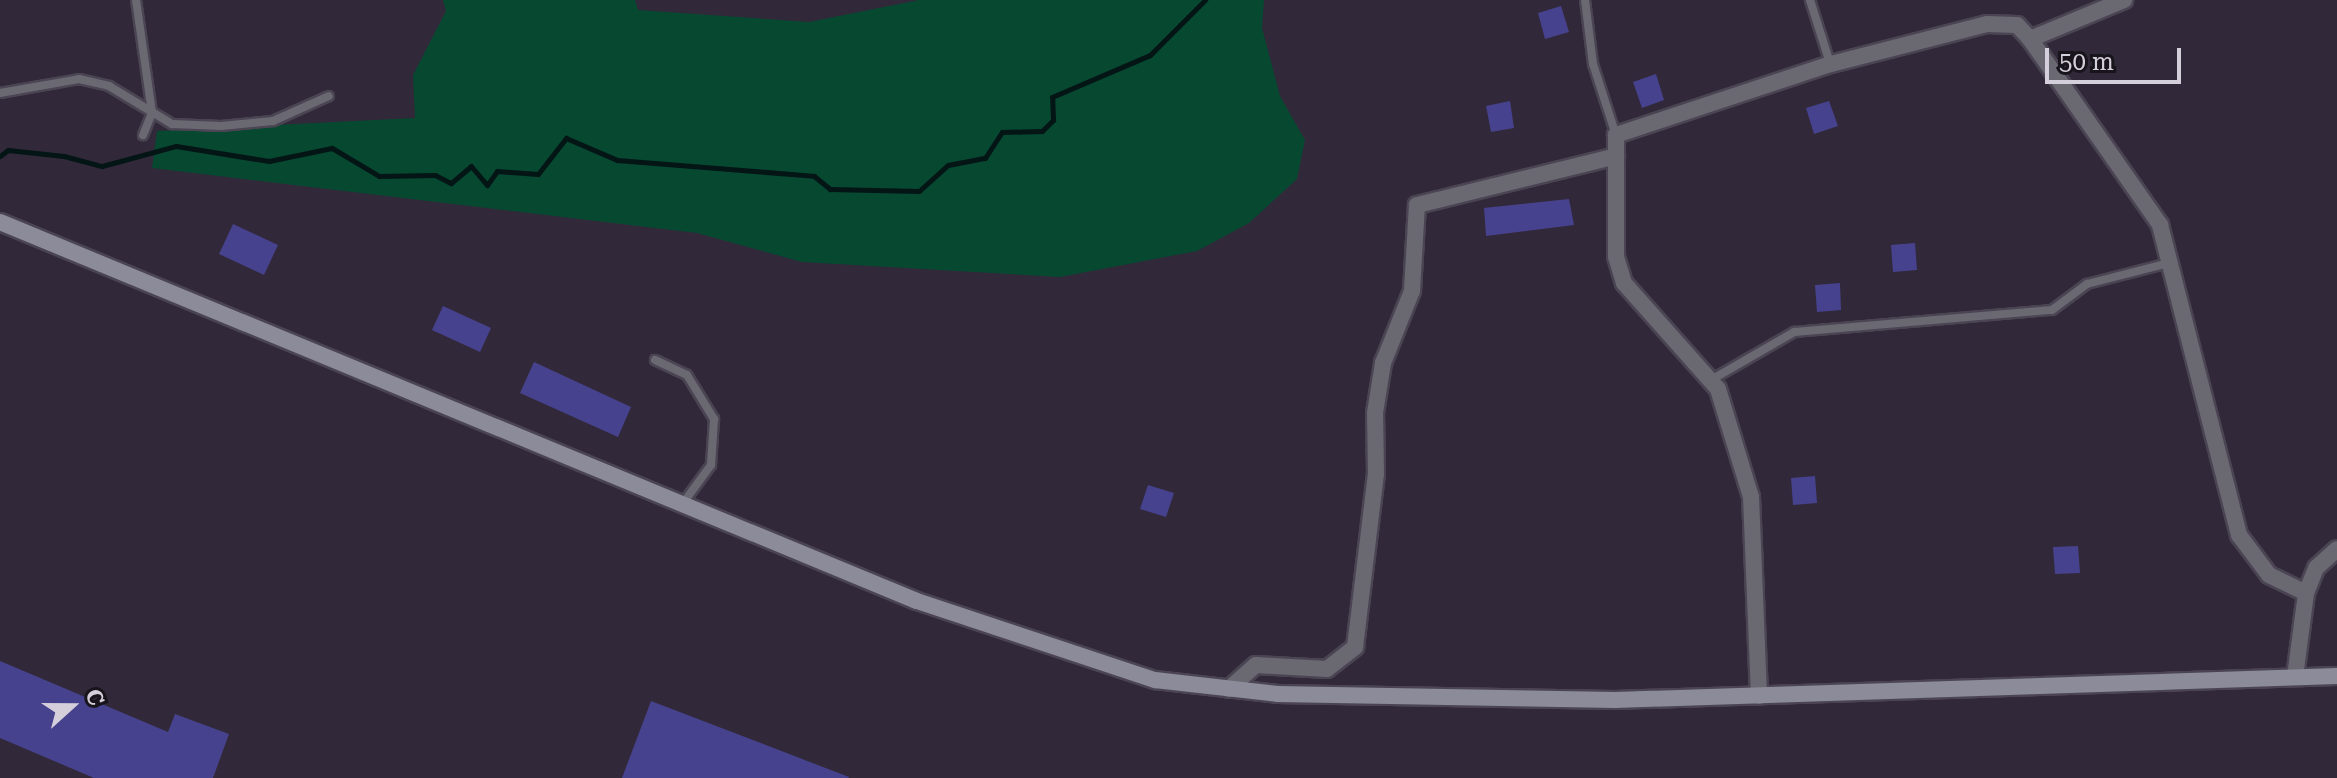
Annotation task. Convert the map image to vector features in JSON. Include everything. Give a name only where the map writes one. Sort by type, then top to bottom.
[{"type":"street","points":[[2030,39],[2124,0]]},
{"type":"street","points":[[1759,696],[1758,537],[1736,439],[1711,380],[1624,283],[1616,256],[1616,135],[1831,64],[1987,24],[2017,25],[2030,39],[2160,225],[2239,535],[2269,575],[2306,593]]},
{"type":"street","points":[[1229,689],[1256,665],[1327,669],[1355,647],[1376,474],[1375,413],[1383,363],[1412,291],[1417,205],[1616,156]]},
{"type":"street","points":[[0,222],[681,507],[1036,643],[1155,680],[1229,689],[1397,698],[1759,696],[2337,676]]},
{"type":"street","points":[[2295,677],[2306,593],[2316,568],[2337,549]]},
{"type":"lane","points":[[136,0],[152,113],[143,135]]},
{"type":"lane","points":[[1585,0],[1593,64],[1616,135]]},
{"type":"lane","points":[[1810,0],[1831,64]]},
{"type":"lane","points":[[0,93],[79,79],[109,86],[172,124],[255,125],[329,96]]},
{"type":"lane","points":[[1711,380],[1794,332],[2037,313],[2087,284],[2171,263]]},
{"type":"lane","points":[[655,360],[687,375],[714,419],[711,465],[681,507]]},
{"type":"green space","points":[[443,0],[635,0],[638,10],[809,22],[919,0],[1264,0],[1262,28],[1280,96],[1305,140],[1297,179],[1249,223],[1197,251],[1060,277],[802,262],[697,233],[152,168],[157,131],[415,118],[413,75],[446,11]]},
{"type":"building","points":[[1561,6],[1569,32],[1545,39],[1538,13]]},
{"type":"building","points":[[1656,74],[1664,100],[1642,108],[1633,82]]},
{"type":"building","points":[[1510,101],[1514,128],[1491,132],[1486,106]]},
{"type":"building","points":[[1829,101],[1838,126],[1814,134],[1806,108]]},
{"type":"building","points":[[1569,199],[1574,225],[1486,236],[1484,208]]},
{"type":"building","points":[[233,224],[278,245],[264,275],[219,254]]},
{"type":"building","points":[[1915,243],[1917,270],[1893,272],[1891,245]]},
{"type":"building","points":[[1840,283],[1841,310],[1817,312],[1815,285]]},
{"type":"building","points":[[443,306],[491,328],[480,352],[432,330]]},
{"type":"building","points":[[534,362],[631,407],[618,437],[520,393]]},
{"type":"building","points":[[1815,476],[1817,503],[1793,505],[1791,478]]},
{"type":"building","points":[[1148,485],[1174,493],[1166,517],[1140,509]]},
{"type":"building","points":[[2078,546],[2080,573],[2055,574],[2053,547]]},
{"type":"building","points":[[0,661],[168,732],[175,714],[229,734],[213,778],[94,778],[0,738]]},
{"type":"building","points":[[651,701],[849,777],[622,778]]},
{"type":"waterway","points":[[0,156],[8,150],[64,156],[102,166],[176,146],[269,161],[332,148],[379,176],[435,175],[451,183],[471,166],[487,185],[497,171],[538,174],[566,138],[617,160],[814,176],[830,189],[919,191],[948,165],[985,158],[1002,132],[1042,131],[1053,120],[1052,97],[1150,55],[1205,0]]}]
